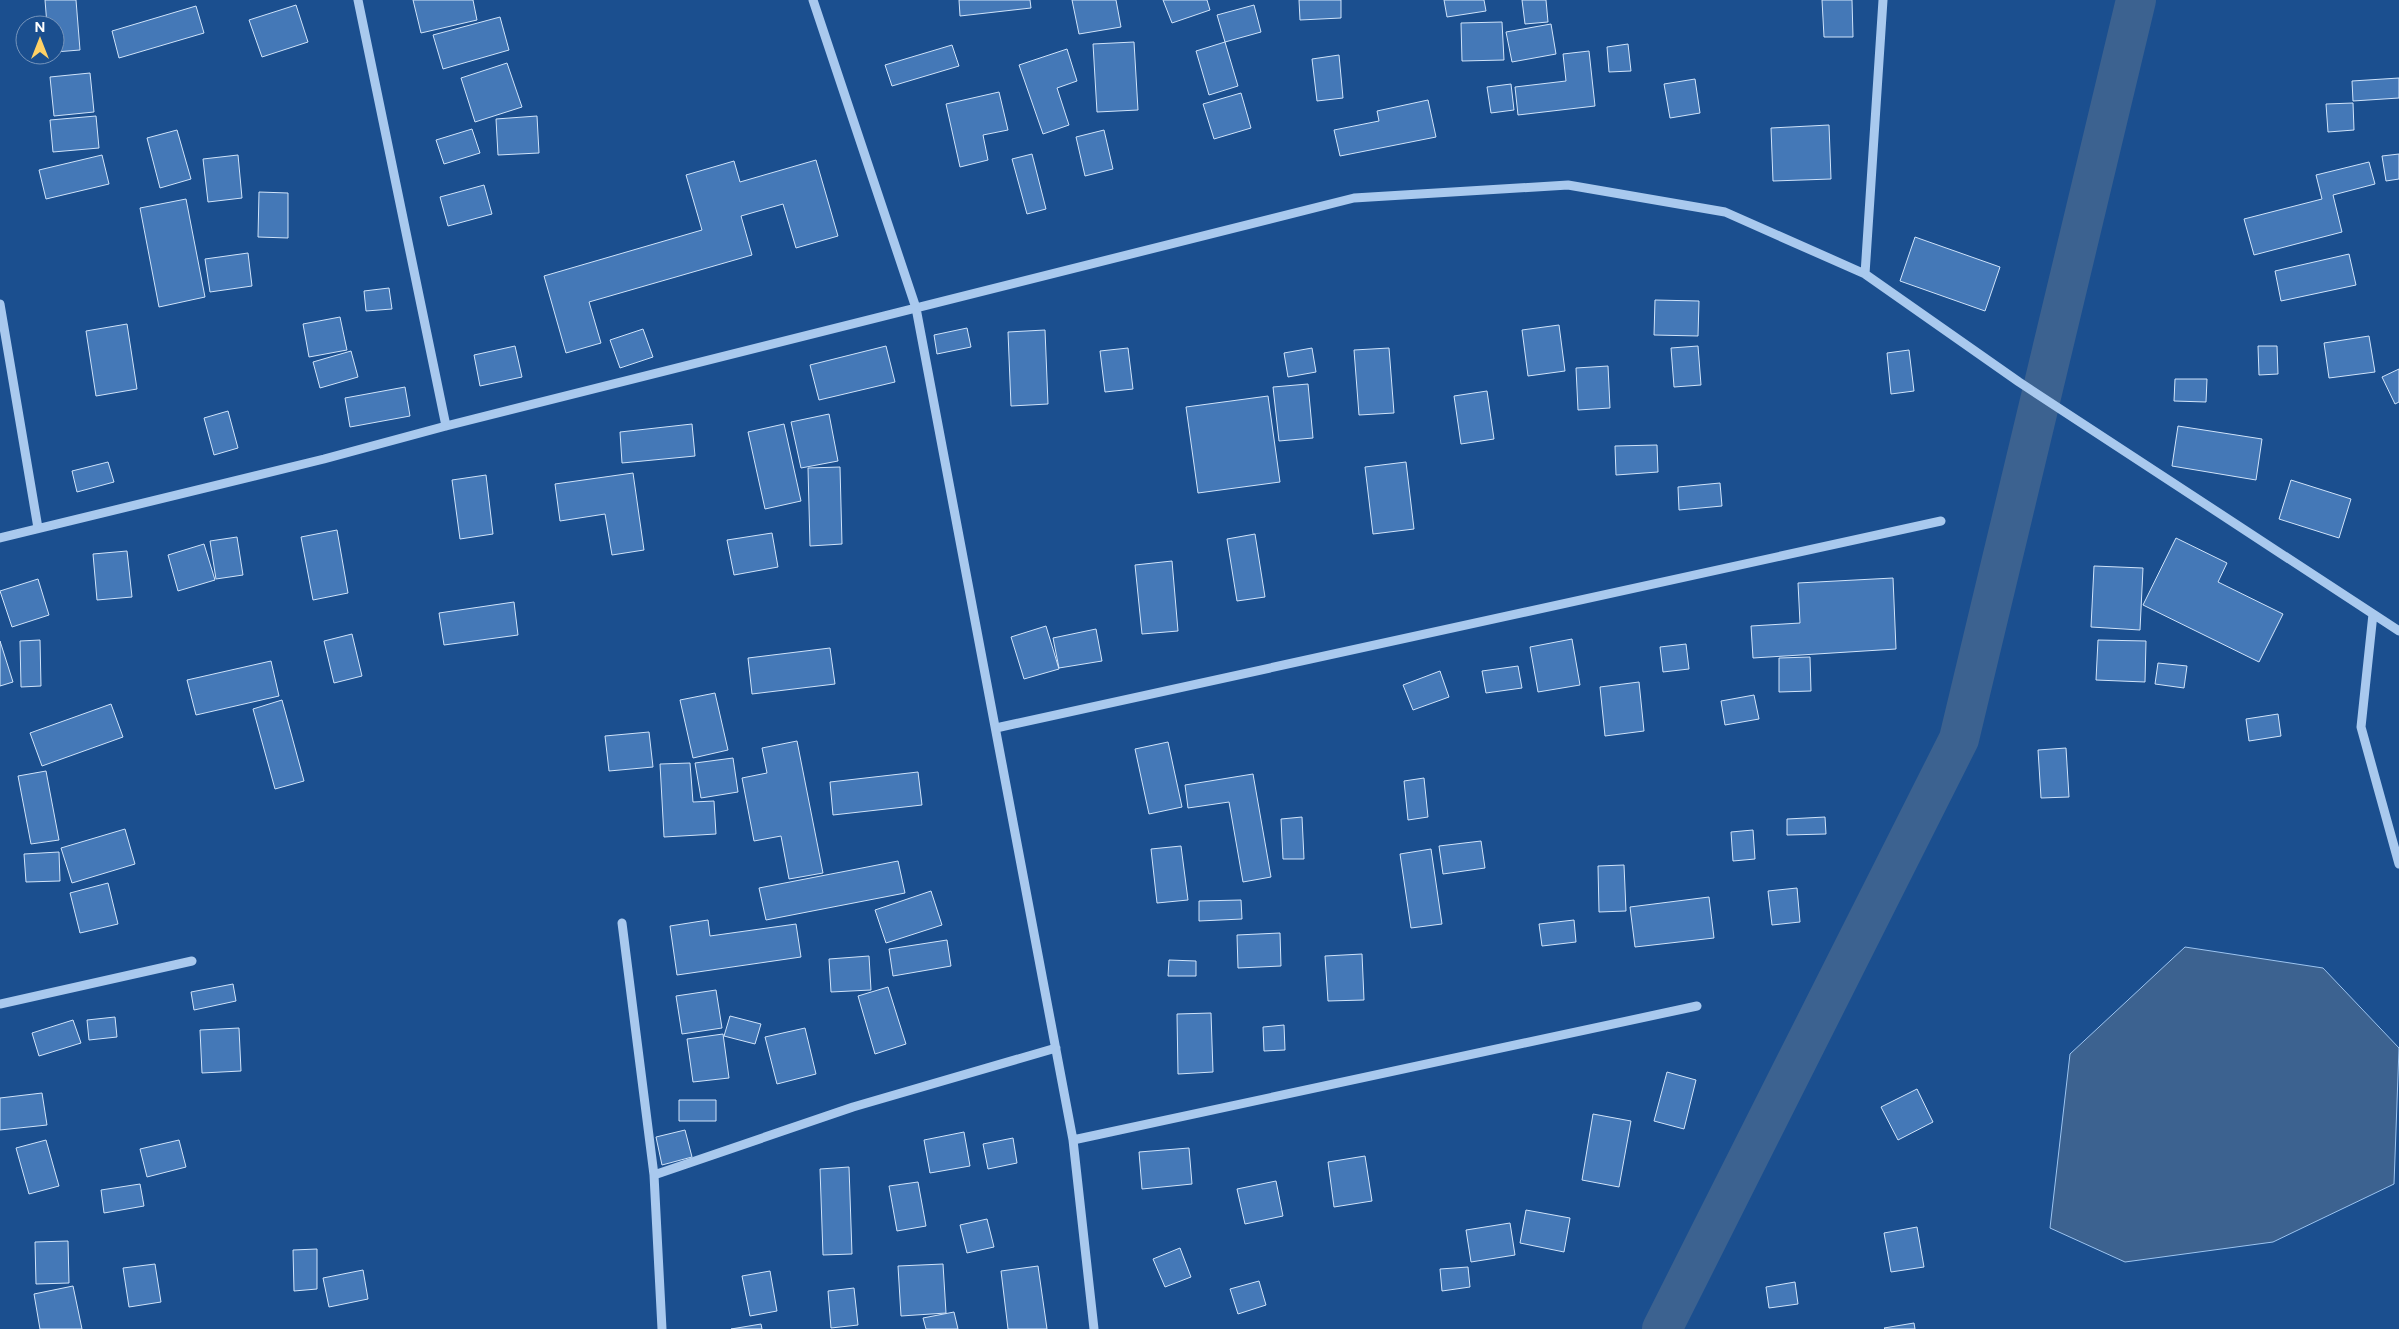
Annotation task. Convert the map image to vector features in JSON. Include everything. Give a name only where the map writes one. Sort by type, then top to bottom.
[{"type":"street","points":[[358,0],[446,426]]},
{"type":"street","points":[[813,0],[916,308],[1073,1140],[1094,1329]]},
{"type":"street","points":[[1865,274],[1883,0]]},
{"type":"street","points":[[0,538],[324,459],[446,426],[1354,198],[1568,185],[1725,212],[1865,274],[2020,382],[2399,631]]},
{"type":"street","points":[[0,304],[38,528]]},
{"type":"street","points":[[996,728],[1941,521]]},
{"type":"street","points":[[2373,614],[2361,727],[2399,864]]},
{"type":"street","points":[[622,923],[654,1175],[662,1329]]},
{"type":"street","points":[[0,1004],[192,961]]},
{"type":"street","points":[[1073,1140],[1697,1006]]},
{"type":"street","points":[[654,1175],[853,1107],[1056,1048]]},
{"type":"water","points":[[2185,947],[2323,968],[2399,1048],[2394,1184],[2273,1242],[2125,1262],[2050,1228],[2070,1054]]},
{"type":"building","points":[[45,0],[76,0],[80,50],[65,51],[65,15],[46,15]]},
{"type":"building","points":[[413,0],[473,0],[477,20],[421,33]]},
{"type":"building","points":[[959,0],[1030,0],[1031,8],[960,16]]},
{"type":"building","points":[[1072,0],[1116,0],[1121,27],[1079,34]]},
{"type":"building","points":[[1163,0],[1207,0],[1210,10],[1172,23]]},
{"type":"building","points":[[1299,0],[1341,0],[1341,18],[1300,20]]},
{"type":"building","points":[[1444,0],[1484,0],[1486,11],[1447,17]]},
{"type":"building","points":[[1522,0],[1546,0],[1548,22],[1525,24]]},
{"type":"building","points":[[1822,0],[1852,0],[1853,37],[1824,37]]},
{"type":"building","points":[[296,5],[308,42],[262,57],[249,20]]},
{"type":"building","points":[[1254,5],[1261,32],[1225,42],[1217,15]]},
{"type":"building","points":[[196,6],[204,33],[119,58],[112,31]]},
{"type":"building","points":[[500,17],[509,50],[443,69],[433,35]]},
{"type":"building","points":[[1502,22],[1504,60],[1462,61],[1461,23]]},
{"type":"building","points":[[1551,24],[1556,54],[1512,62],[1506,32]]},
{"type":"building","points":[[1134,42],[1138,110],[1097,112],[1093,44]]},
{"type":"building","points":[[1225,42],[1238,86],[1209,95],[1196,51]]},
{"type":"building","points":[[1628,44],[1631,71],[1609,72],[1607,47]]},
{"type":"building","points":[[952,45],[959,66],[892,86],[885,65]]},
{"type":"building","points":[[1067,49],[1077,81],[1057,88],[1069,125],[1043,134],[1019,65]]},
{"type":"building","points":[[1589,51],[1595,106],[1518,115],[1515,87],[1566,81],[1563,54]]},
{"type":"building","points":[[1339,55],[1343,98],[1317,101],[1312,59]]},
{"type":"building","points":[[507,63],[522,107],[475,122],[461,78]]},
{"type":"building","points":[[90,73],[94,112],[54,116],[50,77]]},
{"type":"building","points":[[2399,78],[2399,98],[2353,101],[2352,81]]},
{"type":"building","points":[[1695,79],[1700,113],[1670,118],[1664,84]]},
{"type":"building","points":[[1511,84],[1514,110],[1491,113],[1487,87]]},
{"type":"building","points":[[999,92],[1008,130],[983,135],[988,160],[960,167],[946,104]]},
{"type":"building","points":[[1241,93],[1251,128],[1214,139],[1203,104]]},
{"type":"building","points":[[1428,100],[1436,137],[1340,156],[1334,130],[1379,121],[1377,111]]},
{"type":"building","points":[[2353,103],[2354,130],[2328,132],[2326,104]]},
{"type":"building","points":[[96,116],[99,148],[53,152],[50,120]]},
{"type":"building","points":[[537,116],[539,153],[498,155],[496,119]]},
{"type":"building","points":[[1829,125],[1831,179],[1773,181],[1771,128]]},
{"type":"building","points":[[472,129],[480,153],[444,164],[436,140]]},
{"type":"building","points":[[177,130],[191,179],[160,188],[147,138]]},
{"type":"building","points":[[1104,130],[1113,169],[1085,176],[1076,137]]},
{"type":"building","points":[[1032,154],[1046,209],[1027,214],[1012,159]]},
{"type":"building","points":[[2399,154],[2399,179],[2386,181],[2382,156]]},
{"type":"building","points":[[102,155],[109,184],[46,199],[39,170]]},
{"type":"building","points":[[238,155],[242,198],[208,202],[203,159]]},
{"type":"building","points":[[816,160],[838,236],[796,248],[783,204],[741,216],[752,255],[589,302],[601,343],[566,353],[544,276],[702,230],[686,175],[734,161],[740,182]]},
{"type":"building","points":[[2369,162],[2375,184],[2333,195],[2342,232],[2254,255],[2244,219],[2322,199],[2316,175]]},
{"type":"building","points":[[484,185],[492,214],[448,226],[440,197]]},
{"type":"building","points":[[259,192],[288,193],[288,238],[258,237]]},
{"type":"building","points":[[186,199],[205,297],[159,307],[140,208]]},
{"type":"building","points":[[1915,237],[2000,267],[1985,311],[1900,281]]},
{"type":"building","points":[[248,253],[252,286],[210,292],[205,259]]},
{"type":"building","points":[[2349,254],[2356,285],[2281,301],[2275,271]]},
{"type":"building","points":[[389,288],[392,309],[366,311],[364,291]]},
{"type":"building","points":[[1655,300],[1699,301],[1698,336],[1654,335]]},
{"type":"building","points":[[340,317],[347,350],[309,357],[303,324]]},
{"type":"building","points":[[127,324],[137,389],[96,396],[86,331]]},
{"type":"building","points":[[1559,325],[1565,371],[1528,376],[1522,330]]},
{"type":"building","points":[[967,328],[971,347],[937,354],[934,335]]},
{"type":"building","points":[[643,329],[653,357],[620,368],[610,340]]},
{"type":"building","points":[[1045,330],[1048,404],[1011,406],[1008,332]]},
{"type":"building","points":[[2369,336],[2375,372],[2329,378],[2324,343]]},
{"type":"building","points":[[515,346],[522,377],[480,386],[474,355]]},
{"type":"building","points":[[886,346],[895,382],[819,400],[810,365]]},
{"type":"building","points":[[1698,346],[1701,385],[1674,387],[1671,348]]},
{"type":"building","points":[[2258,346],[2277,346],[2278,374],[2259,375]]},
{"type":"building","points":[[1128,348],[1133,389],[1105,392],[1100,351]]},
{"type":"building","points":[[1312,348],[1316,372],[1288,377],[1284,353]]},
{"type":"building","points":[[1389,348],[1394,413],[1359,415],[1354,350]]},
{"type":"building","points":[[1909,350],[1914,391],[1891,394],[1887,353]]},
{"type":"building","points":[[351,351],[358,377],[320,388],[313,362]]},
{"type":"building","points":[[1608,366],[1610,408],[1578,410],[1576,368]]},
{"type":"building","points":[[2399,369],[2399,402],[2395,404],[2382,377]]},
{"type":"building","points":[[2175,379],[2207,379],[2206,402],[2174,401]]},
{"type":"building","points":[[1308,384],[1313,438],[1279,441],[1273,387]]},
{"type":"building","points":[[405,387],[410,416],[350,427],[345,398]]},
{"type":"building","points":[[1487,391],[1494,439],[1461,444],[1454,396]]},
{"type":"building","points":[[1268,396],[1280,482],[1198,493],[1186,407]]},
{"type":"building","points":[[228,411],[238,448],[214,455],[204,418]]},
{"type":"building","points":[[829,414],[838,461],[801,468],[791,422]]},
{"type":"building","points":[[692,424],[695,456],[622,463],[620,432]]},
{"type":"building","points":[[784,424],[801,501],[765,509],[748,432]]},
{"type":"building","points":[[2178,426],[2262,439],[2256,480],[2172,466]]},
{"type":"building","points":[[1657,445],[1658,472],[1616,475],[1615,446]]},
{"type":"building","points":[[108,462],[114,482],[77,492],[72,471]]},
{"type":"building","points":[[1406,462],[1414,529],[1373,534],[1365,467]]},
{"type":"building","points":[[840,467],[842,544],[810,546],[808,468]]},
{"type":"building","points":[[633,473],[644,550],[612,555],[605,514],[560,521],[555,484]]},
{"type":"building","points":[[486,475],[493,534],[460,539],[452,480]]},
{"type":"building","points":[[2291,480],[2351,499],[2339,538],[2279,519]]},
{"type":"building","points":[[1720,483],[1722,506],[1679,510],[1678,487]]},
{"type":"building","points":[[337,530],[348,593],[313,600],[301,537]]},
{"type":"building","points":[[772,533],[778,567],[734,575],[727,540]]},
{"type":"building","points":[[1255,534],[1265,597],[1237,601],[1227,539]]},
{"type":"building","points":[[237,537],[243,575],[216,579],[210,541]]},
{"type":"building","points":[[2176,538],[2227,563],[2218,582],[2283,614],[2259,662],[2143,605]]},
{"type":"building","points":[[204,544],[215,580],[178,591],[168,555]]},
{"type":"building","points":[[127,551],[132,597],[97,600],[93,554]]},
{"type":"building","points":[[1172,561],[1178,631],[1142,634],[1135,565]]},
{"type":"building","points":[[2094,566],[2143,568],[2140,630],[2091,627]]},
{"type":"building","points":[[1893,578],[1896,649],[1753,658],[1751,626],[1800,623],[1798,583]]},
{"type":"building","points":[[38,579],[49,615],[12,627],[0,591]]},
{"type":"building","points":[[514,602],[518,635],[444,645],[439,613]]},
{"type":"building","points":[[1046,626],[1059,669],[1024,679],[1011,637]]},
{"type":"building","points":[[1096,629],[1102,661],[1059,668],[1053,638]]},
{"type":"building","points":[[352,634],[362,676],[334,683],[324,641]]},
{"type":"building","points":[[1572,639],[1580,685],[1538,692],[1530,647]]},
{"type":"building","points":[[40,640],[41,686],[21,687],[20,641]]},
{"type":"building","points":[[2098,640],[2146,641],[2145,682],[2096,680]]},
{"type":"building","points":[[0,641],[13,682],[0,686]]},
{"type":"building","points":[[1686,644],[1689,669],[1663,672],[1660,647]]},
{"type":"building","points":[[830,648],[835,684],[752,694],[748,658]]},
{"type":"building","points":[[1810,657],[1811,691],[1779,692],[1779,658]]},
{"type":"building","points":[[271,661],[279,696],[196,715],[187,680]]},
{"type":"building","points":[[2158,663],[2187,666],[2184,688],[2155,684]]},
{"type":"building","points":[[1518,666],[1522,688],[1486,693],[1482,671]]},
{"type":"building","points":[[1440,671],[1449,697],[1413,710],[1403,685]]},
{"type":"building","points":[[1639,682],[1644,731],[1605,736],[1600,687]]},
{"type":"building","points":[[715,693],[728,750],[693,758],[680,700]]},
{"type":"building","points":[[1754,695],[1759,719],[1725,725],[1721,701]]},
{"type":"building","points":[[282,700],[304,781],[275,789],[253,709]]},
{"type":"building","points":[[111,704],[123,737],[42,766],[30,733]]},
{"type":"building","points":[[2278,714],[2281,736],[2249,741],[2246,719]]},
{"type":"building","points":[[649,732],[653,767],[609,771],[605,736]]},
{"type":"building","points":[[797,741],[823,873],[789,879],[781,836],[754,841],[742,778],[767,773],[762,748]]},
{"type":"building","points":[[1168,742],[1182,807],[1149,814],[1135,749]]},
{"type":"building","points":[[2066,748],[2069,797],[2041,798],[2038,750]]},
{"type":"building","points":[[733,758],[738,792],[701,798],[695,763]]},
{"type":"building","points":[[690,763],[693,802],[714,801],[716,834],[664,837],[660,764]]},
{"type":"building","points":[[46,771],[59,840],[31,844],[18,776]]},
{"type":"building","points":[[918,772],[922,805],[833,815],[830,782]]},
{"type":"building","points":[[1253,774],[1271,877],[1243,882],[1229,802],[1188,808],[1185,785]]},
{"type":"building","points":[[1424,778],[1428,817],[1408,820],[1404,781]]},
{"type":"building","points":[[1302,817],[1304,859],[1283,859],[1281,819]]},
{"type":"building","points":[[1825,817],[1826,834],[1787,835],[1787,819]]},
{"type":"building","points":[[125,829],[135,864],[72,883],[61,848]]},
{"type":"building","points":[[1753,830],[1755,859],[1733,861],[1731,832]]},
{"type":"building","points":[[1481,841],[1485,868],[1443,874],[1439,846]]},
{"type":"building","points":[[1181,846],[1188,900],[1157,903],[1151,849]]},
{"type":"building","points":[[1431,849],[1442,924],[1411,928],[1400,854]]},
{"type":"building","points":[[59,852],[60,881],[26,882],[24,854]]},
{"type":"building","points":[[898,861],[905,893],[766,920],[759,888]]},
{"type":"building","points":[[1624,865],[1626,911],[1599,912],[1598,866]]},
{"type":"building","points":[[108,883],[118,924],[80,933],[70,893]]},
{"type":"building","points":[[1797,888],[1800,922],[1772,925],[1768,891]]},
{"type":"building","points":[[931,891],[942,925],[886,943],[875,910]]},
{"type":"building","points":[[1709,897],[1714,938],[1635,947],[1630,907]]},
{"type":"building","points":[[1241,900],[1242,919],[1199,921],[1199,901]]},
{"type":"building","points":[[708,920],[710,936],[796,924],[801,957],[677,975],[670,926]]},
{"type":"building","points":[[1574,920],[1576,942],[1542,946],[1539,924]]},
{"type":"building","points":[[1280,933],[1281,966],[1238,968],[1237,935]]},
{"type":"building","points":[[947,940],[951,966],[893,976],[889,949]]},
{"type":"building","points":[[1362,954],[1364,1000],[1328,1001],[1325,956]]},
{"type":"building","points":[[869,956],[871,990],[831,992],[829,959]]},
{"type":"building","points":[[1169,960],[1196,961],[1196,976],[1168,976]]},
{"type":"building","points":[[233,984],[236,1001],[194,1010],[191,992]]},
{"type":"building","points":[[888,987],[906,1044],[875,1054],[858,996]]},
{"type":"building","points":[[716,990],[722,1028],[682,1034],[676,996]]},
{"type":"building","points":[[1211,1013],[1213,1072],[1178,1074],[1177,1014]]},
{"type":"building","points":[[730,1016],[761,1024],[755,1044],[724,1036]]},
{"type":"building","points":[[115,1017],[117,1037],[89,1040],[87,1020]]},
{"type":"building","points":[[73,1020],[81,1043],[39,1056],[32,1033]]},
{"type":"building","points":[[1284,1025],[1285,1050],[1264,1051],[1263,1027]]},
{"type":"building","points":[[239,1028],[241,1071],[202,1073],[200,1030]]},
{"type":"building","points":[[805,1028],[816,1074],[777,1084],[765,1037]]},
{"type":"building","points":[[723,1034],[729,1078],[693,1082],[687,1039]]},
{"type":"building","points":[[1667,1072],[1696,1080],[1684,1129],[1654,1121]]},
{"type":"building","points":[[1917,1089],[1933,1122],[1898,1140],[1881,1107]]},
{"type":"building","points":[[42,1093],[47,1125],[0,1130],[0,1098]]},
{"type":"building","points":[[679,1100],[716,1100],[716,1121],[679,1121]]},
{"type":"building","points":[[1593,1114],[1631,1121],[1619,1187],[1582,1180]]},
{"type":"building","points":[[685,1130],[692,1157],[662,1165],[656,1137]]},
{"type":"building","points":[[964,1132],[970,1166],[930,1173],[924,1140]]},
{"type":"building","points":[[1013,1138],[1017,1163],[988,1169],[983,1144]]},
{"type":"building","points":[[46,1140],[59,1186],[29,1194],[16,1148]]},
{"type":"building","points":[[179,1140],[186,1167],[147,1177],[140,1149]]},
{"type":"building","points":[[1189,1148],[1192,1184],[1142,1189],[1139,1152]]},
{"type":"building","points":[[1365,1156],[1372,1201],[1334,1207],[1328,1162]]},
{"type":"building","points":[[849,1167],[852,1254],[823,1255],[820,1169]]},
{"type":"building","points":[[1276,1181],[1283,1216],[1245,1224],[1237,1189]]},
{"type":"building","points":[[918,1182],[926,1226],[897,1231],[889,1186]]},
{"type":"building","points":[[140,1184],[144,1206],[104,1213],[101,1190]]},
{"type":"building","points":[[1526,1210],[1570,1218],[1564,1252],[1520,1243]]},
{"type":"building","points":[[987,1219],[994,1247],[967,1253],[960,1225]]},
{"type":"building","points":[[1510,1223],[1515,1255],[1471,1262],[1466,1230]]},
{"type":"building","points":[[1917,1227],[1924,1267],[1891,1272],[1884,1233]]},
{"type":"building","points":[[68,1241],[69,1283],[36,1284],[35,1242]]},
{"type":"building","points":[[1180,1248],[1191,1277],[1165,1287],[1153,1259]]},
{"type":"building","points":[[317,1249],[317,1289],[294,1291],[293,1250]]},
{"type":"building","points":[[155,1264],[161,1302],[129,1307],[123,1268]]},
{"type":"building","points":[[943,1264],[946,1313],[901,1316],[898,1266]]},
{"type":"building","points":[[1038,1266],[1047,1329],[1008,1329],[1001,1271]]},
{"type":"building","points":[[1468,1267],[1470,1287],[1442,1291],[1440,1269]]},
{"type":"building","points":[[363,1270],[368,1299],[329,1307],[323,1278]]},
{"type":"building","points":[[770,1271],[777,1311],[750,1316],[742,1276]]},
{"type":"building","points":[[1259,1281],[1266,1305],[1238,1314],[1230,1289]]},
{"type":"building","points":[[1795,1282],[1798,1304],[1769,1308],[1766,1287]]},
{"type":"building","points":[[73,1286],[82,1329],[40,1329],[34,1294]]},
{"type":"building","points":[[854,1288],[858,1325],[831,1328],[828,1291]]},
{"type":"building","points":[[954,1312],[958,1329],[926,1329],[923,1318]]},
{"type":"building","points":[[1914,1323],[1915,1329],[1884,1328]]},
{"type":"building","points":[[761,1324],[762,1329],[731,1329]]},
{"type":"waterway","points":[[1662,1329],[1959,739],[2136,0]]}]
